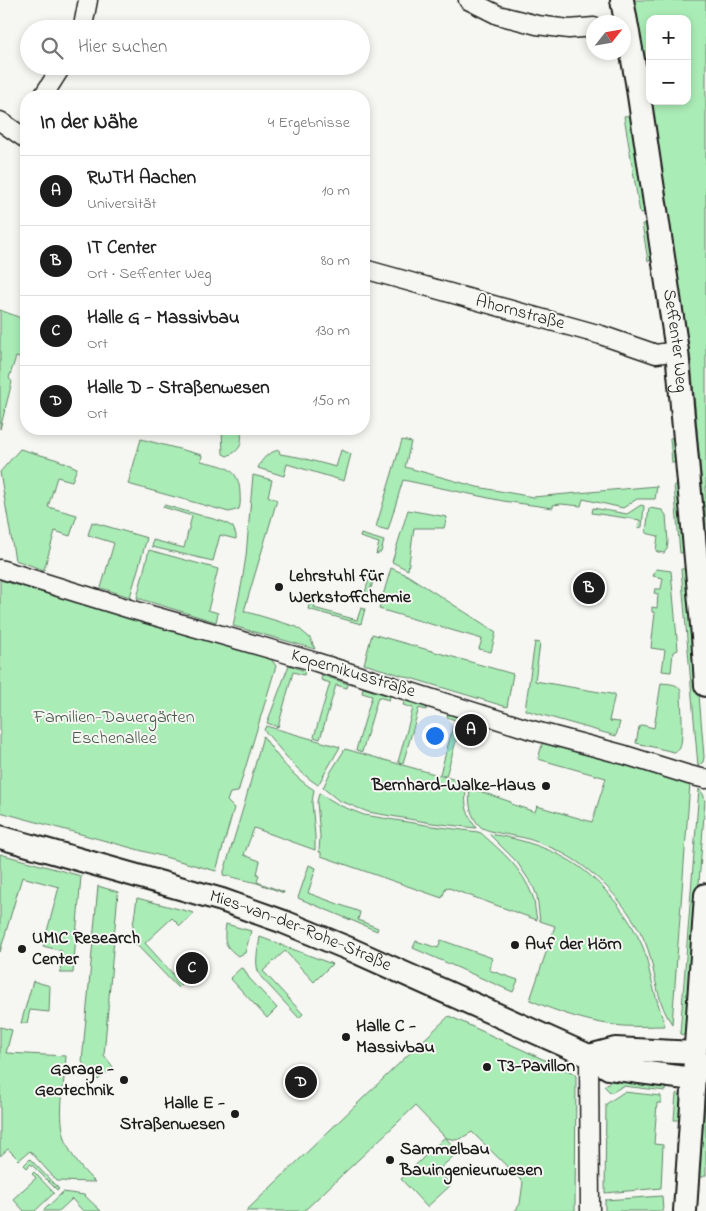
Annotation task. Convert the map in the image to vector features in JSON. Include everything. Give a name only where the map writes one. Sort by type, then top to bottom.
[{"type":"street","points":[[84,20],[88,0]]},
{"type":"street","points":[[468,0],[498,15],[537,25],[569,29],[586,28]]},
{"type":"street","name":"Seffenter Weg","points":[[622,0],[624,15]]},
{"type":"street","name":"Seffenter Weg","points":[[631,56],[638,91],[677,350],[706,685]]},
{"type":"street","points":[[48,90],[57,75]]},
{"type":"street","points":[[0,121],[20,130]]},
{"type":"street","name":"Ahornstraße","points":[[370,271],[601,335],[656,354],[677,350]]},
{"type":"street","name":"Kopernikusstraße","points":[[0,569],[130,609],[332,667],[528,729],[706,779]]},
{"type":"street","name":"Mies-van-der-Rohe-Straße","points":[[0,837],[222,900],[284,922],[352,950],[589,1056],[609,1068],[693,1079]]},
{"type":"street","points":[[685,1211],[706,896]]},
{"type":"street","points":[[590,1211],[589,1056],[615,1049],[695,1053]]},
{"type":"green space","points":[[634,0],[706,0],[706,532],[691,361],[651,105],[691,105],[691,15],[646,15],[646,74]]},
{"type":"green space","points":[[632,115],[647,212],[640,213],[624,116]]},
{"type":"green space","points":[[650,223],[655,260],[648,261],[642,224]]},
{"type":"green space","points":[[0,310],[20,318],[20,358],[16,357],[9,378],[12,382],[0,429]]},
{"type":"green space","points":[[222,435],[241,435],[238,449],[227,456],[223,454]]},
{"type":"green space","points":[[678,437],[680,462],[672,463],[670,438]]},
{"type":"green space","points":[[141,439],[202,455],[201,461],[222,466],[233,472],[239,484],[239,509],[229,512],[128,484]]},
{"type":"green space","points":[[402,440],[411,442],[405,467],[477,487],[533,497],[657,486],[655,499],[637,499],[623,508],[583,499],[581,506],[561,504],[553,505],[553,508],[503,501],[403,480],[388,530],[376,527]]},
{"type":"green space","points":[[20,449],[58,460],[77,468],[72,481],[57,477],[48,507],[77,515],[70,536],[55,531],[44,570],[15,560],[0,472]]},
{"type":"green space","points":[[279,450],[280,454],[336,467],[341,450],[351,454],[344,481],[287,464],[284,476],[258,468],[266,456]]},
{"type":"green space","points":[[253,475],[272,480],[268,496],[277,500],[244,611],[297,627],[310,638],[315,649],[233,626],[246,556]]},
{"type":"green space","points":[[682,484],[688,552],[680,553],[674,485]]},
{"type":"green space","points":[[164,505],[224,522],[233,527],[236,539],[220,535],[213,561],[152,547],[153,540],[184,548],[192,516],[163,507]]},
{"type":"green space","points":[[641,505],[644,506],[642,527],[638,528],[640,520],[592,513],[593,508],[627,514]]},
{"type":"green space","points":[[649,508],[662,510],[666,515],[668,542],[664,553],[656,551],[658,536],[646,533]]},
{"type":"green space","points":[[408,510],[447,517],[444,528],[414,528],[408,570],[392,562]]},
{"type":"green space","points":[[92,522],[147,538],[130,597],[101,588],[114,543],[88,535]]},
{"type":"green space","points":[[361,534],[384,541],[381,552],[376,554],[379,543],[360,537]]},
{"type":"green space","points":[[149,550],[218,569],[208,610],[218,613],[216,622],[137,598]]},
{"type":"green space","points":[[391,568],[407,575],[496,632],[491,652],[479,649],[482,639],[379,609]]},
{"type":"green space","points":[[656,569],[671,571],[678,650],[673,652],[671,672],[662,671],[665,650],[651,648],[655,613],[652,612],[652,607],[657,608],[658,594],[654,593],[655,589],[661,589],[663,578],[653,576]]},
{"type":"green space","points":[[681,569],[689,569],[704,757],[703,762],[698,766]]},
{"type":"green space","points":[[371,571],[376,572],[369,594],[365,593]]},
{"type":"green space","name":"Familien-Dauergärten Eschenallee","points":[[0,580],[271,659],[276,666],[238,792],[230,793],[227,801],[234,808],[216,871],[0,812]]},
{"type":"green space","points":[[312,595],[317,597],[314,608],[357,620],[361,608],[365,609],[361,624],[308,609]]},
{"type":"green space","points":[[372,634],[513,674],[507,707],[364,664]]},
{"type":"green space","points":[[535,642],[540,643],[535,681],[615,694],[609,721],[620,722],[616,736],[525,710]]},
{"type":"green space","points":[[289,665],[305,671],[304,675],[293,672],[278,727],[267,723]]},
{"type":"green space","points":[[322,675],[348,684],[347,688],[336,685],[320,739],[314,737],[330,683],[321,680]]},
{"type":"green space","points":[[661,683],[675,685],[681,691],[681,743],[680,748],[674,752],[636,743],[639,727],[642,725],[654,728]]},
{"type":"green space","points":[[363,688],[390,696],[389,700],[378,697],[362,752],[356,750],[372,696],[362,693]]},
{"type":"green space","points":[[405,700],[427,706],[426,710],[419,708],[403,763],[398,762],[413,708],[403,705]]},
{"type":"green space","points":[[448,712],[472,720],[471,724],[462,721],[446,776],[440,774],[455,720],[447,717]]},
{"type":"green space","points":[[266,726],[340,747],[318,785],[289,760],[264,730]]},
{"type":"green space","points":[[263,736],[286,766],[314,790],[312,802],[315,850],[254,828],[244,855],[260,861],[257,882],[284,893],[257,883],[223,875]]},
{"type":"green space","points":[[543,741],[690,783],[672,1024],[660,1000],[646,943],[640,930],[614,894],[593,874],[570,857],[533,840],[484,829],[474,819],[469,799],[470,788],[535,812],[537,806],[592,822],[606,778],[538,759]]},
{"type":"green space","points":[[345,749],[467,783],[466,807],[476,828],[432,823],[368,812],[338,800],[323,788]]},
{"type":"green space","points":[[699,789],[705,800],[689,1023],[683,1035],[680,1034]]},
{"type":"green space","points":[[319,793],[341,806],[364,815],[481,833],[518,869],[533,897],[537,920],[446,887],[442,898],[321,856],[321,852],[319,852],[320,836],[317,802]]},
{"type":"green space","points":[[489,834],[513,838],[549,850],[581,868],[600,884],[616,903],[637,934],[646,958],[665,1026],[611,1025],[564,1013],[530,1000],[555,926],[540,921],[537,896],[533,886],[517,862]]},
{"type":"green space","points":[[0,854],[81,876],[73,973],[60,973],[62,951],[43,946],[59,887],[22,877],[0,952]]},
{"type":"green space","points":[[309,865],[316,868],[308,893],[360,912],[358,920],[378,928],[377,931],[298,898]]},
{"type":"green space","points":[[98,886],[118,892],[104,1055],[113,1067],[98,1080],[82,1062]]},
{"type":"green space","points":[[137,898],[194,913],[180,926],[172,918],[145,943],[182,984],[178,988],[131,939]]},
{"type":"green space","points":[[226,924],[251,931],[245,953],[238,956],[227,945],[225,938]]},
{"type":"green space","points":[[260,937],[332,964],[314,982],[285,951],[263,971],[303,1014],[299,1018],[261,977],[257,968]]},
{"type":"green space","points":[[441,940],[492,958],[489,970],[518,980],[513,992],[413,948],[416,941],[438,948]]},
{"type":"green space","points":[[357,960],[446,1001],[444,1005],[355,965]]},
{"type":"green space","points":[[241,968],[244,969],[249,978],[277,1008],[267,1018],[230,978]]},
{"type":"green space","points":[[33,981],[50,986],[49,1012],[30,1010],[27,1023],[21,1023]]},
{"type":"green space","points":[[458,1006],[571,1058],[576,1064],[456,1010]]},
{"type":"green space","points":[[449,1016],[576,1076],[575,1211],[515,1211],[520,1204],[523,1182],[472,1132],[458,1140],[446,1138],[458,1152],[436,1172],[452,1184],[427,1207],[401,1179],[445,1137],[415,1106],[304,1211],[246,1211],[412,1051]]},
{"type":"green space","points":[[0,1027],[12,1030],[6,1053],[66,1056],[62,1109],[62,1124],[65,1138],[71,1152],[81,1167],[95,1182],[57,1181],[30,1151],[19,1160],[8,1149],[0,1156]]},
{"type":"green space","points":[[619,1079],[667,1083],[666,1091],[623,1086],[611,1093],[604,1086],[611,1081]]},
{"type":"green space","points":[[706,1091],[706,1175],[699,1177]]},
{"type":"green space","points":[[624,1092],[661,1096],[661,1103],[657,1103],[654,1144],[663,1145],[661,1188],[605,1193],[606,1104]]},
{"type":"green space","points":[[678,1093],[680,1096],[682,1120],[674,1120],[676,1094]]},
{"type":"green space","points":[[30,1159],[59,1189],[57,1190],[31,1164],[27,1168],[24,1165]]},
{"type":"green space","points":[[34,1172],[54,1193],[35,1211],[24,1211],[13,1199],[36,1178],[32,1174]]},
{"type":"green space","points":[[63,1192],[84,1195],[101,1211],[83,1211],[72,1199],[59,1211],[43,1211]]},
{"type":"green space","points":[[662,1196],[663,1211],[605,1211],[605,1200]]},
{"type":"place","name":"Lehrstuhl für Werkstoffchemie","points":[[279,587]]},
{"type":"place","name":"IT Center","points":[[589,588]]},
{"type":"place","name":"RWTH Aachen","points":[[471,730]]},
{"type":"place","name":"Bernhard-Walke-Haus","points":[[546,786]]},
{"type":"place","name":"Auf der Hörn","points":[[515,945]]},
{"type":"place","name":"UMIC Research Center","points":[[22,949]]},
{"type":"place","name":"Halle G - Massivbau","points":[[192,968]]},
{"type":"place","name":"Halle C - Massivbau","points":[[346,1037]]},
{"type":"place","name":"T3-Pavillon","points":[[487,1067]]},
{"type":"place","name":"Garage - Geotechnik","points":[[124,1080]]},
{"type":"place","name":"Halle D - Straßenwesen","points":[[301,1082]]},
{"type":"place","name":"Halle E - Straßenwesen","points":[[235,1114]]},
{"type":"place","name":"Sammelbau Bauingenieurwesen","points":[[390,1160]]}]
